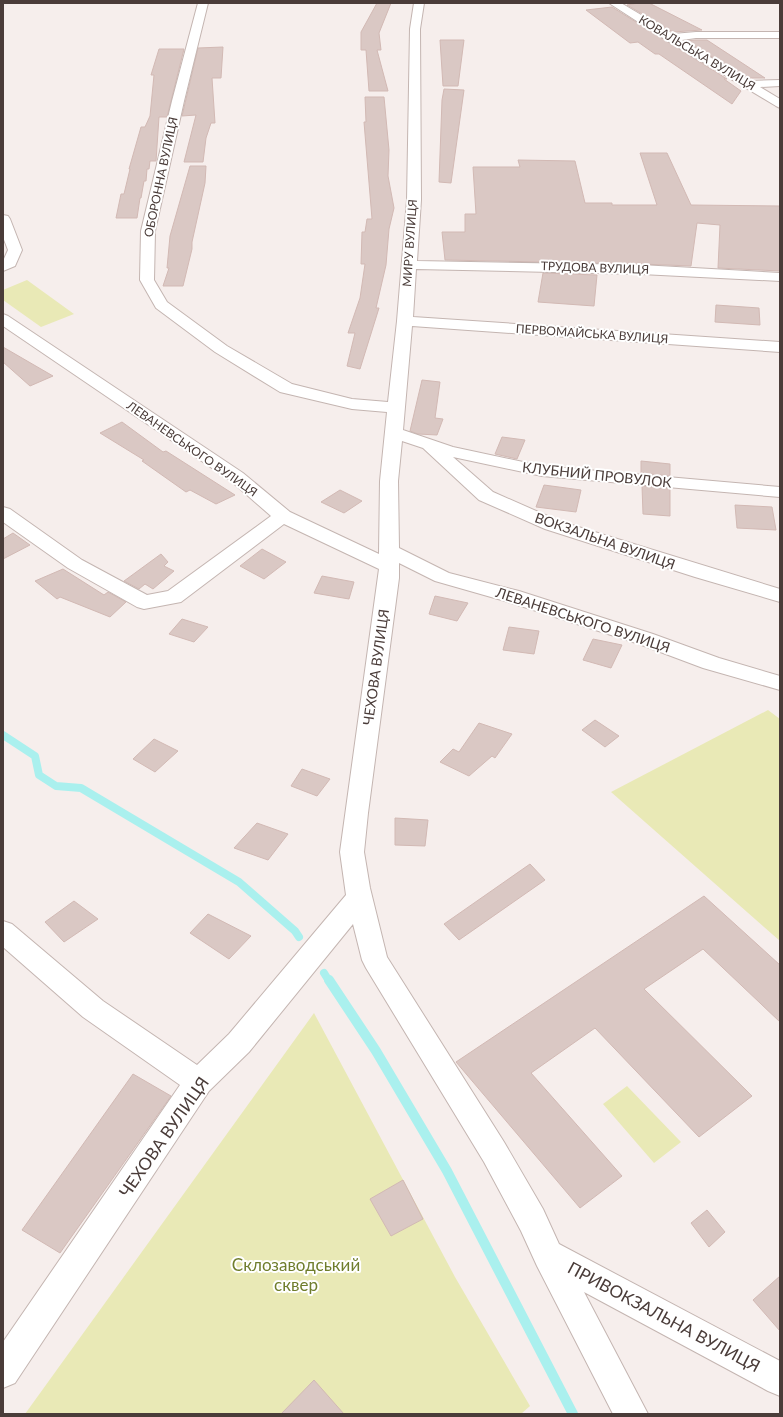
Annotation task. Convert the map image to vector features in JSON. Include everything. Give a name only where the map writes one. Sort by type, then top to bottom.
[{"type":"street","name":"ОБОРОННА ВУЛИЦЯ","points":[[203,3],[178,101],[148,231],[147,280],[161,305],[221,349],[286,388],[352,404],[396,408]]},
{"type":"street","name":"МИРУ ВУЛИЦЯ","points":[[388,482],[405,321],[409,265],[414,183],[415,29],[419,3]]},
{"type":"street","name":"КОВАЛЬСЬКА ВУЛИЦЯ","points":[[614,3],[780,104]]},
{"type":"street","points":[[670,38],[696,36],[780,35]]},
{"type":"street","points":[[748,84],[780,83]]},
{"type":"street","points":[[3,219],[15,250],[10,262],[3,267]]},
{"type":"street","name":"ТРУДОВА ВУЛИЦЯ","points":[[409,265],[555,266],[687,271],[780,277]]},
{"type":"street","name":"ЛЕВАНЕВСЬКОГО ВУЛИЦЯ","points":[[3,319],[237,478],[284,516],[389,558],[442,577],[512,596],[646,639],[711,663],[780,683]]},
{"type":"street","name":"ПЕРВОМАЙСЬКА ВУЛИЦЯ","points":[[405,321],[780,347]]},
{"type":"street","name":"КЛУБНИЙ ПРОВУЛОК","points":[[394,433],[449,451],[542,472],[780,492]]},
{"type":"street","name":"ВОКЗАЛЬНА ВУЛИЦЯ","points":[[426,443],[486,496],[552,525],[702,573],[780,596]]},
{"type":"street","name":"ЧЕХОВА ВУЛИЦЯ","points":[[388,482],[389,578],[356,813],[352,852],[359,898],[375,960],[494,1152],[532,1220],[548,1255],[631,1414]]},
{"type":"street","points":[[3,513],[75,564],[144,602],[174,597],[284,516]]},
{"type":"street","name":"ЧЕХОВА ВУЛИЦЯ","points":[[3,1372],[200,1082],[239,1043],[359,898]]},
{"type":"street","points":[[3,932],[93,1009],[200,1082]]},
{"type":"street","name":"ПРИВОКЗАЛЬНА ВУЛИЦЯ","points":[[548,1255],[780,1379]]},
{"type":"green space","points":[[27,280],[74,314],[41,327],[3,300],[3,290]]},
{"type":"green space","points":[[768,710],[780,719],[780,941],[611,792]]},
{"type":"green space","name":"Склозаводський сквер","points":[[314,1013],[455,1277],[530,1406],[521,1414],[25,1414]]},
{"type":"green space","points":[[627,1086],[681,1142],[654,1163],[603,1104]]},
{"type":"building","points":[[377,3],[391,3],[379,33],[381,50],[377,50],[388,91],[369,91],[366,50],[361,50],[361,32]]},
{"type":"building","points":[[649,3],[702,30],[673,32],[627,5]]},
{"type":"building","points":[[612,7],[727,79],[724,79],[741,91],[732,104],[659,54],[655,54],[638,42],[630,43],[586,10]]},
{"type":"building","points":[[440,40],[464,40],[458,86],[443,86]]},
{"type":"building","points":[[707,40],[765,78],[747,78],[686,41]]},
{"type":"building","points":[[223,47],[221,78],[212,78],[215,123],[211,123],[206,138],[203,162],[184,162],[196,115],[182,116],[198,48]]},
{"type":"building","points":[[159,49],[184,49],[167,117],[159,117],[156,161],[150,161],[149,169],[147,169],[146,181],[144,181],[137,218],[116,218],[121,194],[124,194],[129,169],[141,127],[145,127],[150,116],[154,75],[151,75]]},
{"type":"building","points":[[444,89],[464,90],[451,183],[439,182],[442,100]]},
{"type":"building","points":[[365,97],[384,97],[389,150],[388,176],[394,208],[389,229],[386,265],[376,308],[379,308],[360,369],[347,366],[355,333],[348,333],[360,298],[365,264],[361,264],[362,232],[365,232],[367,219],[372,219],[364,122],[366,122]]},
{"type":"building","points":[[640,153],[667,153],[691,205],[780,206],[780,271],[718,268],[720,225],[697,223],[691,266],[445,260],[442,232],[465,232],[465,214],[476,214],[473,167],[520,167],[518,160],[575,161],[585,203],[612,203],[612,205],[657,205]]},
{"type":"building","points":[[190,166],[206,166],[205,183],[192,242],[192,249],[183,286],[163,286],[169,268],[167,268],[170,236]]},
{"type":"building","points":[[543,273],[597,275],[594,306],[538,302]]},
{"type":"building","points":[[716,305],[759,308],[760,325],[715,322]]},
{"type":"building","points":[[3,347],[53,376],[30,386],[3,362]]},
{"type":"building","points":[[422,380],[440,382],[435,418],[443,419],[437,435],[418,434],[410,431]]},
{"type":"building","points":[[122,422],[163,452],[166,451],[235,495],[216,504],[190,490],[186,492],[142,461],[144,460],[100,433]]},
{"type":"building","points":[[502,437],[525,440],[517,459],[495,454]]},
{"type":"building","points":[[641,461],[670,464],[670,476],[641,473]]},
{"type":"building","points":[[544,485],[581,490],[576,512],[536,507]]},
{"type":"building","points":[[642,486],[670,489],[670,516],[643,514]]},
{"type":"building","points":[[340,490],[362,501],[344,513],[321,502]]},
{"type":"building","points":[[735,505],[772,507],[776,530],[737,528]]},
{"type":"building","points":[[13,533],[30,545],[3,559],[3,539]]},
{"type":"building","points":[[262,549],[286,562],[264,579],[240,566]]},
{"type":"building","points":[[161,554],[168,562],[164,566],[174,571],[153,589],[145,584],[139,589],[124,581]]},
{"type":"building","points":[[63,569],[104,595],[108,592],[126,602],[110,617],[60,597],[57,599],[35,581]]},
{"type":"building","points":[[322,576],[354,582],[349,599],[314,593]]},
{"type":"building","points":[[435,596],[468,603],[457,621],[429,614]]},
{"type":"building","points":[[182,619],[208,627],[194,642],[169,634]]},
{"type":"building","points":[[509,627],[539,631],[534,654],[503,650]]},
{"type":"building","points":[[593,639],[622,645],[611,668],[583,660]]},
{"type":"building","points":[[595,720],[619,736],[605,747],[582,730]]},
{"type":"building","points":[[479,723],[512,734],[495,758],[492,756],[469,776],[440,762],[453,749],[459,752]]},
{"type":"building","points":[[154,739],[178,751],[155,772],[133,759]]},
{"type":"building","points":[[302,769],[330,779],[317,796],[291,786]]},
{"type":"building","points":[[395,818],[428,820],[425,846],[395,845]]},
{"type":"building","points":[[257,823],[288,834],[268,860],[234,848]]},
{"type":"building","points":[[530,864],[545,880],[459,940],[444,924]]},
{"type":"building","points":[[704,896],[780,965],[780,1022],[703,949],[644,989],[752,1096],[699,1137],[595,1028],[531,1073],[622,1176],[580,1208],[456,1062]]},
{"type":"building","points":[[74,901],[98,919],[64,942],[45,922]]},
{"type":"building","points":[[208,914],[251,936],[229,959],[190,933]]},
{"type":"building","points":[[133,1074],[171,1096],[60,1253],[22,1230]]},
{"type":"building","points":[[403,1180],[423,1219],[391,1236],[370,1199]]},
{"type":"building","points":[[707,1210],[725,1232],[709,1247],[691,1223]]},
{"type":"building","points":[[780,1276],[780,1331],[753,1300]]},
{"type":"building","points":[[314,1380],[344,1414],[281,1414]]},
{"type":"waterway","points":[[3,735],[35,756],[39,775],[56,786],[81,788],[239,882],[295,931],[299,937]]},
{"type":"waterway","points":[[324,973],[329,981]]},
{"type":"waterway","points":[[329,980],[376,1051],[447,1171],[573,1414]]}]
